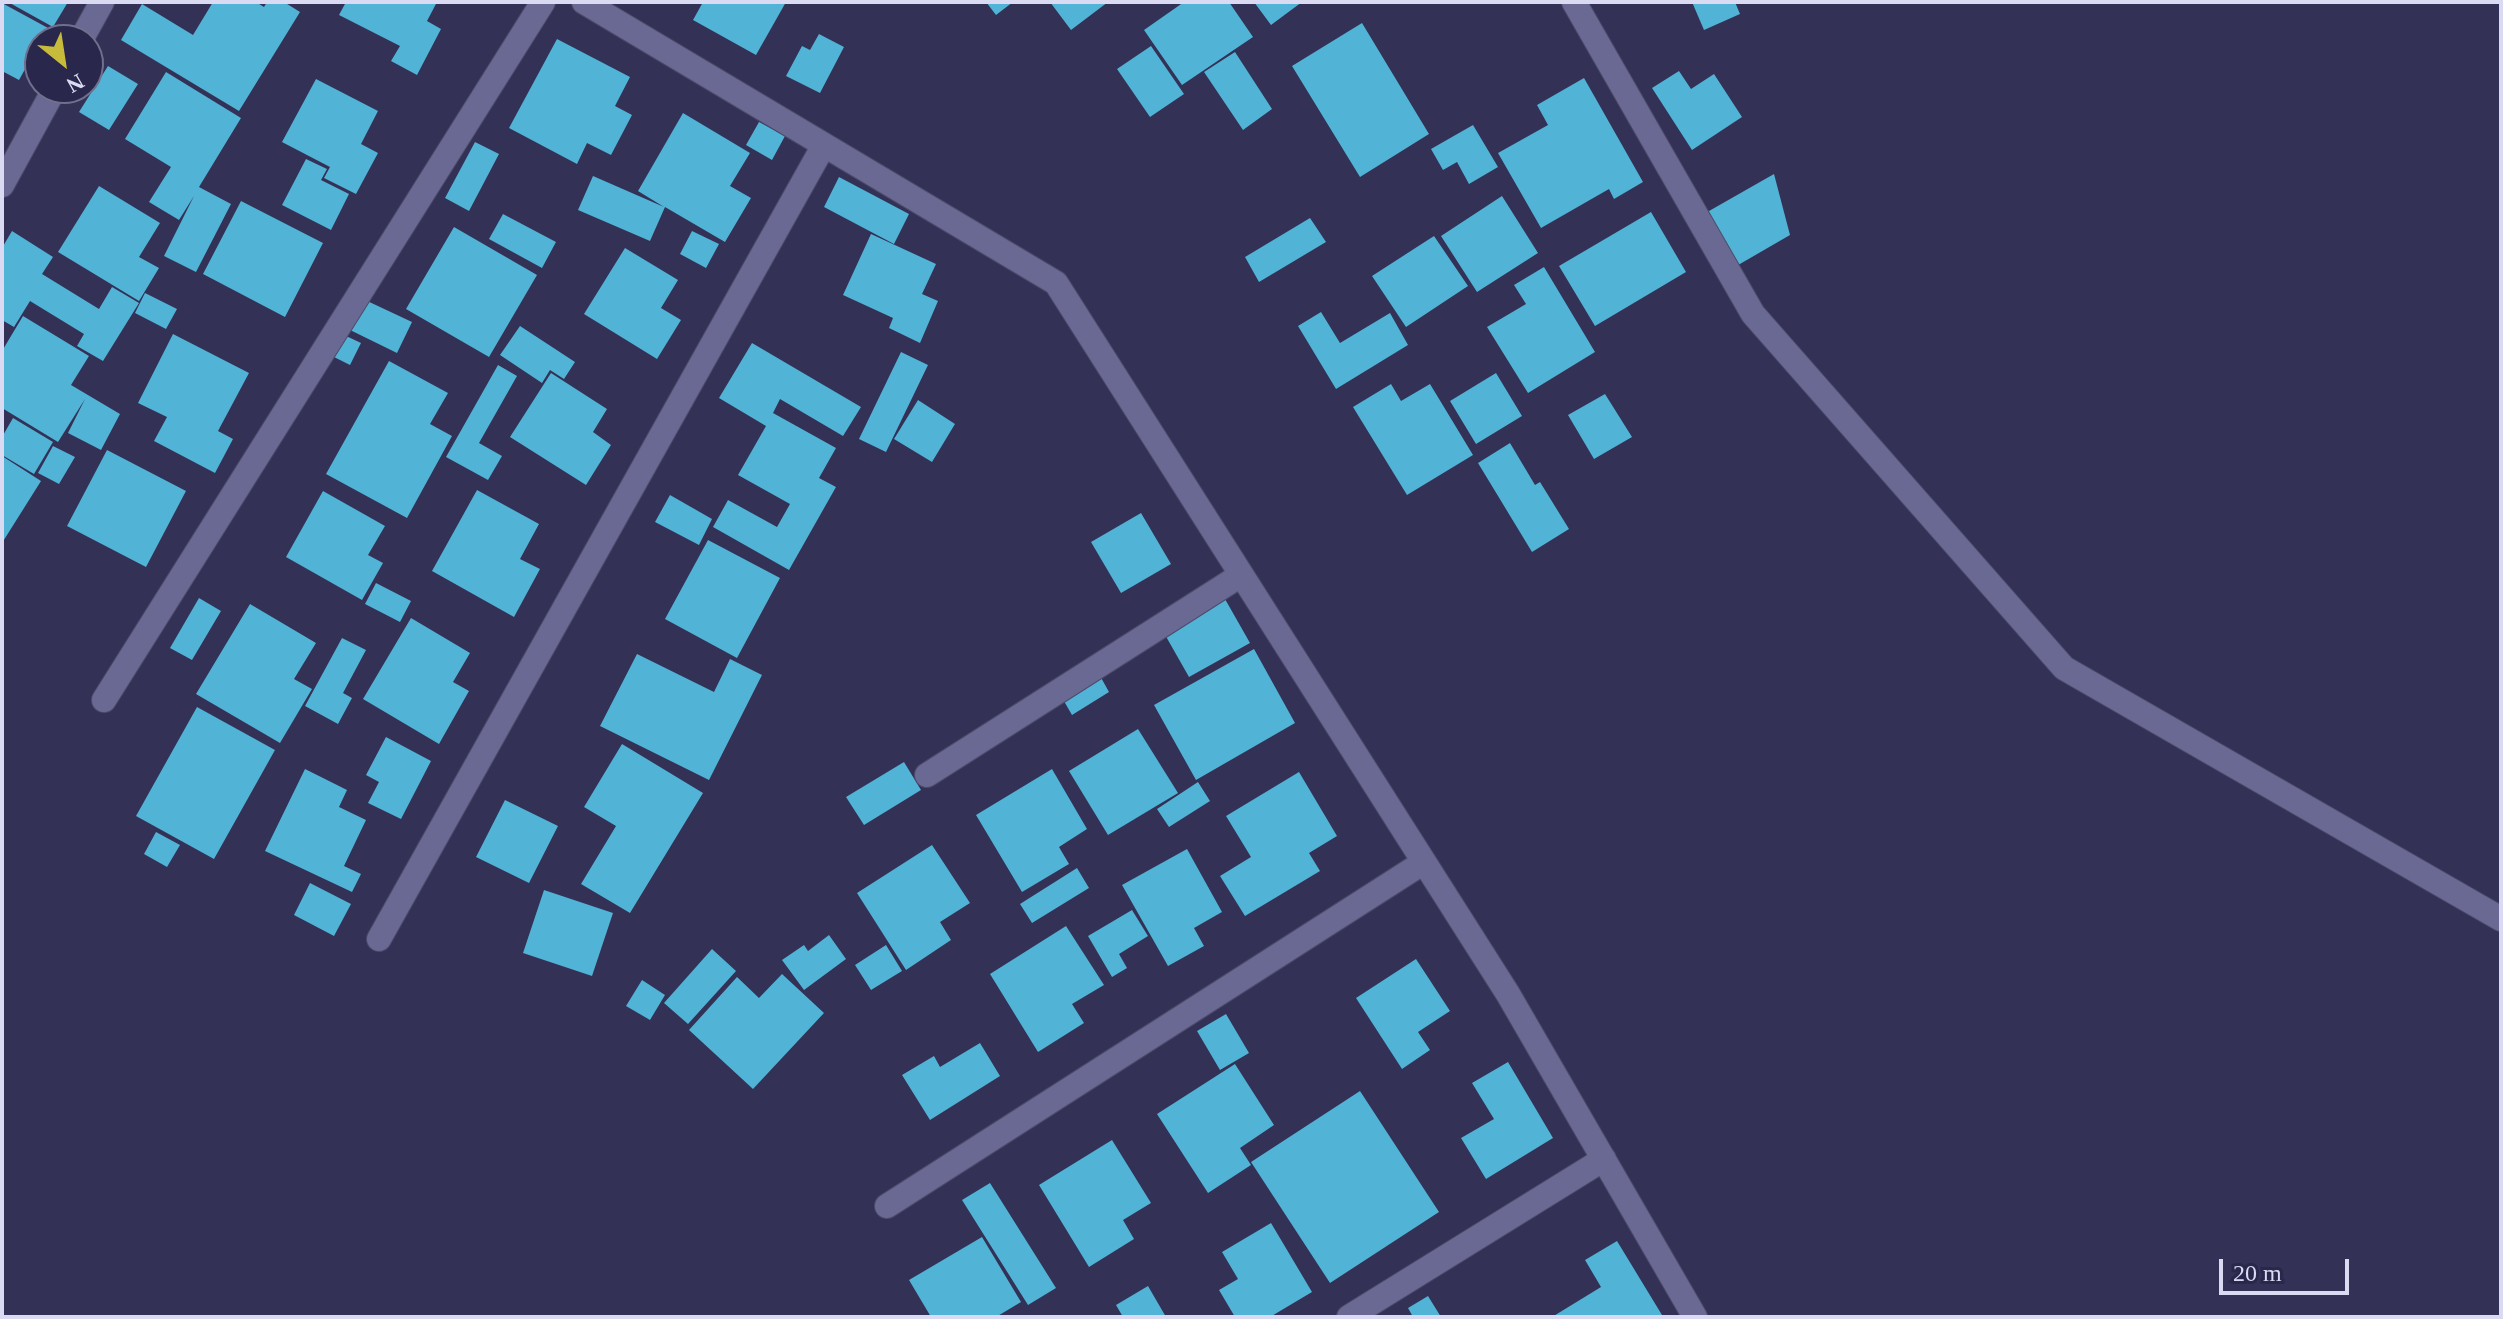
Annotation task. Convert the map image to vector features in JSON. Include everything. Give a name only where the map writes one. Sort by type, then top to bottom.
[{"type":"street","points":[[90,24],[102,2]]},
{"type":"street","points":[[104,700],[543,2]]},
{"type":"street","points":[[584,2],[1056,283],[1508,994],[1695,1317]]},
{"type":"street","points":[[1574,2],[1753,314],[2064,668],[2501,919]]},
{"type":"street","points":[[2,185],[46,104]]},
{"type":"street","points":[[379,939],[824,145]]},
{"type":"street","points":[[927,775],[1241,575]]},
{"type":"street","points":[[887,1206],[1424,862]]},
{"type":"street","points":[[1349,1317],[1604,1159]]},
{"type":"building","points":[[8,2],[68,2],[55,24],[48,24]]},
{"type":"building","points":[[213,2],[256,2],[264,7],[267,2],[284,2],[300,12],[239,111],[121,40],[142,4],[193,35]]},
{"type":"building","points":[[346,2],[437,2],[427,21],[441,29],[417,75],[391,61],[400,46],[339,15]]},
{"type":"building","points":[[703,2],[786,2],[756,55],[693,20]]},
{"type":"building","points":[[986,2],[1013,2],[996,15]]},
{"type":"building","points":[[1050,2],[1108,2],[1071,30]]},
{"type":"building","points":[[1184,2],[1229,2],[1253,37],[1182,85],[1144,30]]},
{"type":"building","points":[[1254,2],[1302,2],[1271,25]]},
{"type":"building","points":[[1692,2],[1735,2],[1740,14],[1704,30]]},
{"type":"building","points":[[2,3],[41,24],[24,24],[24,71],[19,80],[2,71]]},
{"type":"building","points":[[1362,23],[1429,134],[1360,177],[1292,66]]},
{"type":"building","points":[[819,34],[844,47],[820,93],[786,76],[802,46],[810,50]]},
{"type":"building","points":[[557,39],[630,77],[615,106],[632,115],[611,155],[587,143],[577,164],[509,128]]},
{"type":"building","points":[[1151,46],[1184,94],[1150,117],[1117,69]]},
{"type":"building","points":[[1235,52],[1272,109],[1243,130],[1204,72]]},
{"type":"building","points":[[108,66],[138,84],[109,130],[79,112],[84,104],[104,104],[104,72]]},
{"type":"building","points":[[1679,71],[1691,89],[1714,74],[1742,117],[1692,150],[1652,88]]},
{"type":"building","points":[[166,72],[241,118],[199,187],[231,204],[196,272],[164,256],[194,196],[179,220],[149,202],[171,167],[125,139]]},
{"type":"building","points":[[1584,78],[1643,182],[1614,199],[1609,189],[1541,228],[1498,153],[1548,125],[1537,105]]},
{"type":"building","points":[[316,79],[378,111],[361,144],[378,153],[356,194],[324,178],[330,167],[282,142]]},
{"type":"building","points":[[683,113],[750,153],[730,186],[751,198],[725,242],[665,207],[650,241],[578,210],[593,176],[664,207],[638,191]]},
{"type":"building","points":[[759,122],[785,136],[772,160],[746,145]]},
{"type":"building","points":[[1473,125],[1498,167],[1469,184],[1457,162],[1443,170],[1431,149]]},
{"type":"building","points":[[475,142],[499,154],[469,211],[445,198]]},
{"type":"building","points":[[306,159],[327,169],[321,180],[349,194],[331,230],[282,205]]},
{"type":"building","points":[[1774,174],[1790,235],[1733,268],[1702,215]]},
{"type":"building","points":[[839,177],[909,214],[894,244],[824,207]]},
{"type":"building","points":[[99,186],[160,223],[139,257],[159,268],[139,301],[58,252]]},
{"type":"building","points":[[1502,196],[1538,253],[1477,292],[1441,236]]},
{"type":"building","points":[[241,201],[323,243],[285,317],[203,274]]},
{"type":"building","points":[[1651,212],[1686,272],[1595,326],[1559,266]]},
{"type":"building","points":[[503,214],[556,242],[542,268],[489,239]]},
{"type":"building","points":[[1310,218],[1326,242],[1259,282],[1245,257]]},
{"type":"building","points":[[454,227],[537,275],[489,357],[406,309]]},
{"type":"building","points":[[12,231],[53,257],[42,274],[99,309],[112,287],[139,303],[103,361],[77,346],[84,334],[30,301],[14,327],[2,320],[2,248]]},
{"type":"building","points":[[692,231],[719,244],[706,268],[680,254]]},
{"type":"building","points":[[871,234],[936,264],[922,294],[938,301],[920,343],[889,328],[893,318],[843,295]]},
{"type":"building","points":[[1434,236],[1468,286],[1406,327],[1372,276]]},
{"type":"building","points":[[625,248],[678,280],[661,308],[681,320],[657,359],[584,314]]},
{"type":"building","points":[[1544,267],[1595,352],[1528,393],[1487,327],[1526,304],[1514,285]]},
{"type":"building","points":[[145,293],[177,309],[166,329],[135,313]]},
{"type":"building","points":[[363,299],[412,322],[397,353],[348,329]]},
{"type":"building","points":[[1321,312],[1340,343],[1390,313],[1408,345],[1336,389],[1298,326]]},
{"type":"building","points":[[23,316],[89,356],[71,385],[120,414],[101,450],[68,433],[85,399],[58,442],[2,408],[2,351]]},
{"type":"building","points":[[520,326],[575,362],[564,379],[550,370],[542,383],[500,355]]},
{"type":"building","points":[[173,334],[249,373],[218,431],[233,439],[215,473],[154,441],[167,417],[138,403]]},
{"type":"building","points":[[344,335],[361,343],[350,365],[334,357]]},
{"type":"building","points":[[752,343],[861,407],[843,436],[780,399],[773,413],[836,448],[819,478],[836,487],[789,570],[713,527],[728,500],[777,527],[790,504],[738,475],[766,426],[719,398]]},
{"type":"building","points":[[901,352],[928,365],[886,452],[859,439]]},
{"type":"building","points":[[389,361],[448,393],[430,424],[452,436],[407,518],[326,474]]},
{"type":"building","points":[[498,365],[517,376],[479,443],[502,456],[488,480],[446,457]]},
{"type":"building","points":[[551,373],[607,409],[593,432],[611,445],[586,485],[510,437]]},
{"type":"building","points":[[1496,373],[1522,416],[1476,444],[1450,401]]},
{"type":"building","points":[[1391,384],[1401,401],[1430,384],[1473,455],[1407,495],[1353,407]]},
{"type":"building","points":[[1605,394],[1632,437],[1594,459],[1568,415]]},
{"type":"building","points":[[918,400],[955,424],[932,462],[894,439]]},
{"type":"building","points":[[13,418],[53,442],[34,474],[2,455],[2,437]]},
{"type":"building","points":[[1510,443],[1535,485],[1540,482],[1569,529],[1532,552],[1478,463]]},
{"type":"building","points":[[53,446],[75,457],[59,484],[38,473]]},
{"type":"building","points":[[107,450],[186,491],[146,567],[67,526]]},
{"type":"building","points":[[2,456],[41,481],[2,543]]},
{"type":"building","points":[[477,490],[539,524],[520,559],[540,569],[514,617],[432,571]]},
{"type":"building","points":[[323,491],[385,526],[368,555],[383,563],[362,600],[286,557]]},
{"type":"building","points":[[670,495],[712,519],[699,545],[655,522]]},
{"type":"building","points":[[1141,513],[1171,564],[1121,593],[1091,542]]},
{"type":"building","points":[[708,540],[780,578],[737,658],[665,619]]},
{"type":"building","points":[[376,583],[411,601],[400,622],[365,604]]},
{"type":"building","points":[[199,598],[221,611],[192,660],[170,648]]},
{"type":"building","points":[[1225,599],[1250,643],[1189,677],[1164,633]]},
{"type":"building","points":[[250,604],[316,643],[294,679],[312,689],[280,743],[196,694]]},
{"type":"building","points":[[411,618],[470,653],[453,682],[469,691],[439,744],[363,699]]},
{"type":"building","points":[[342,638],[366,650],[343,693],[352,698],[338,724],[305,706]]},
{"type":"building","points":[[1254,649],[1295,723],[1196,780],[1154,705]]},
{"type":"building","points":[[637,654],[714,692],[730,659],[762,675],[709,780],[600,726]]},
{"type":"building","points":[[1099,674],[1109,692],[1072,715],[1061,696]]},
{"type":"building","points":[[197,707],[275,750],[214,859],[136,816]]},
{"type":"building","points":[[1138,729],[1178,793],[1108,835],[1069,771]]},
{"type":"building","points":[[386,737],[431,761],[401,819],[368,803],[379,782],[366,775]]},
{"type":"building","points":[[622,744],[703,793],[630,913],[581,884],[616,826],[584,807]]},
{"type":"building","points":[[904,762],[921,790],[864,825],[846,797]]},
{"type":"building","points":[[305,769],[347,790],[339,807],[366,820],[344,866],[361,874],[352,892],[265,851]]},
{"type":"building","points":[[1052,769],[1087,829],[1059,847],[1069,864],[1022,892],[976,815]]},
{"type":"building","points":[[1299,772],[1337,836],[1309,853],[1320,871],[1245,916],[1220,876],[1251,857],[1226,816]]},
{"type":"building","points":[[1198,782],[1210,801],[1169,827],[1157,809]]},
{"type":"building","points":[[505,800],[558,826],[529,883],[476,857]]},
{"type":"building","points":[[156,832],[180,845],[167,867],[144,854]]},
{"type":"building","points":[[932,845],[970,903],[940,922],[951,940],[906,970],[857,893]]},
{"type":"building","points":[[1187,849],[1222,912],[1194,928],[1204,946],[1168,966],[1122,885]]},
{"type":"building","points":[[1077,868],[1089,888],[1032,923],[1020,904]]},
{"type":"building","points":[[310,883],[351,904],[334,936],[294,915]]},
{"type":"building","points":[[544,890],[613,913],[592,976],[523,953]]},
{"type":"building","points":[[1132,910],[1148,936],[1119,954],[1127,968],[1112,977],[1088,936]]},
{"type":"building","points":[[1066,926],[1104,985],[1072,1004],[1084,1023],[1038,1052],[990,974]]},
{"type":"building","points":[[829,935],[846,959],[804,990],[782,960],[804,945],[808,951]]},
{"type":"building","points":[[886,945],[902,971],[871,990],[855,965]]},
{"type":"building","points":[[712,949],[736,971],[688,1024],[664,1003]]},
{"type":"building","points":[[1416,959],[1450,1011],[1418,1032],[1430,1050],[1402,1069],[1356,998]]},
{"type":"building","points":[[782,974],[824,1013],[753,1089],[689,1030],[737,977],[759,998]]},
{"type":"building","points":[[642,980],[665,995],[650,1020],[626,1006]]},
{"type":"building","points":[[1226,1014],[1249,1053],[1220,1070],[1197,1031]]},
{"type":"building","points":[[980,1043],[1000,1076],[930,1120],[902,1075],[934,1056],[940,1067]]},
{"type":"building","points":[[1508,1062],[1553,1138],[1486,1179],[1461,1138],[1494,1119],[1472,1083]]},
{"type":"building","points":[[1235,1064],[1274,1125],[1240,1148],[1251,1165],[1208,1193],[1157,1114]]},
{"type":"building","points":[[1360,1091],[1439,1212],[1330,1283],[1251,1162]]},
{"type":"building","points":[[1112,1140],[1151,1203],[1123,1220],[1134,1239],[1089,1267],[1039,1185]]},
{"type":"building","points":[[990,1183],[1056,1288],[1028,1305],[962,1200]]},
{"type":"building","points":[[1271,1223],[1312,1292],[1270,1317],[1235,1317],[1219,1290],[1238,1279],[1222,1252]]},
{"type":"building","points":[[982,1237],[1021,1302],[996,1317],[931,1317],[909,1280]]},
{"type":"building","points":[[1617,1241],[1662,1315],[1552,1317],[1601,1287],[1585,1260]]},
{"type":"building","points":[[1148,1286],[1166,1317],[1123,1317],[1116,1305]]},
{"type":"building","points":[[1428,1296],[1441,1317],[1413,1317],[1408,1308]]}]
